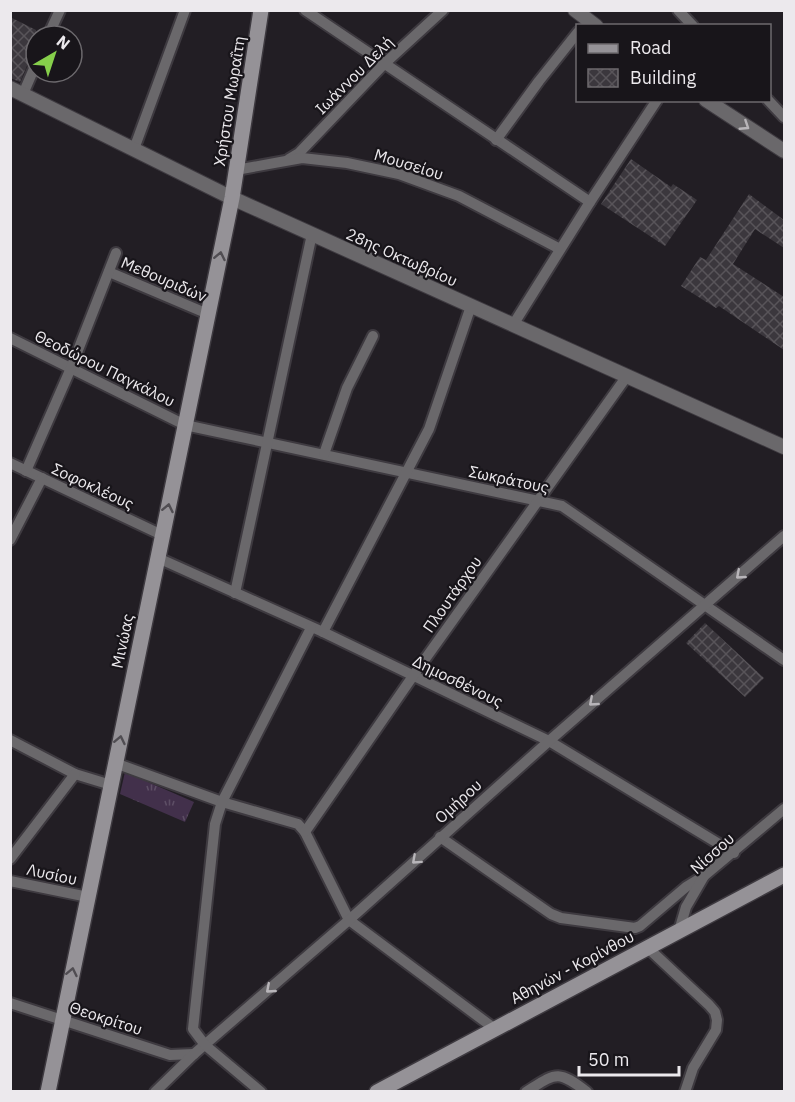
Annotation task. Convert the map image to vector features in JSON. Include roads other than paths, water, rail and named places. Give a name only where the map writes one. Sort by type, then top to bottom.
[{"type":"main road","name":"Χρήστου Μωραΐτη","points":[[232,198],[261,10]]},
{"type":"main road","name":"Μινώας","points":[[48,1092],[232,198]]},
{"type":"main road","name":"Αθηνών - Κορίνθου","points":[[377,1092],[784,875]]},
{"type":"street","points":[[54,24],[60,10]]},
{"type":"street","points":[[134,149],[185,10]]},
{"type":"street","points":[[306,10],[383,65],[590,202]]},
{"type":"street","points":[[575,10],[589,23]]},
{"type":"street","points":[[678,10],[691,24]]},
{"type":"street","name":"Ιωάννου Δελή","points":[[286,161],[298,153],[438,12]]},
{"type":"street","points":[[496,140],[576,35]]},
{"type":"street","name":"28ης Οκτωβρίου","points":[[17,91],[232,198],[513,325],[627,371],[784,447]]},
{"type":"street","points":[[513,325],[656,102]]},
{"type":"street","points":[[709,102],[784,151]]},
{"type":"street","points":[[770,102],[784,117]]},
{"type":"street","name":"Μουσείου","points":[[236,170],[302,158],[363,166],[399,174],[459,196],[560,249]]},
{"type":"street","points":[[235,593],[312,234]]},
{"type":"street","points":[[26,471],[71,368],[116,253]]},
{"type":"street","name":"Μεθουριδών","points":[[109,272],[208,314]]},
{"type":"street","points":[[323,632],[408,473],[431,423],[471,306]]},
{"type":"street","points":[[324,454],[347,388],[373,336]]},
{"type":"street","name":"Θεοδώρου Παγκάλου","points":[[10,338],[185,425]]},
{"type":"street","name":"Πλουτάρχου","points":[[305,832],[627,371]]},
{"type":"street","name":"Σωκράτους","points":[[185,425],[538,500],[568,510],[784,660]]},
{"type":"street","name":"Σοφοκλέους","points":[[10,463],[162,535]]},
{"type":"street","points":[[10,540],[42,478]]},
{"type":"street","name":"Ομήρου","points":[[155,1092],[194,1054],[784,536]]},
{"type":"street","name":"Δημοσθένους","points":[[158,558],[323,632],[549,741],[734,853]]},
{"type":"street","points":[[261,1092],[205,1045],[193,1029],[215,824],[222,802],[311,628]]},
{"type":"street","points":[[10,740],[75,774],[111,785]]},
{"type":"street","points":[[116,763],[222,802],[298,824],[305,832],[349,920],[495,1029]]},
{"type":"street","points":[[10,859],[75,774]]},
{"type":"street","name":"Νίσσου","points":[[679,931],[686,907],[704,876],[784,809]]},
{"type":"street","points":[[440,837],[551,914],[561,918],[628,928],[640,926],[686,887],[704,876]]},
{"type":"street","name":"Λυσίου","points":[[10,881],[88,897]]},
{"type":"street","points":[[648,948],[715,1012],[716,1030],[693,1068],[685,1092]]},
{"type":"street","name":"Θεοκρίτου","points":[[10,1003],[170,1055],[194,1054]]},
{"type":"street","points":[[526,1092],[550,1076],[560,1075],[570,1079],[587,1092]]}]
